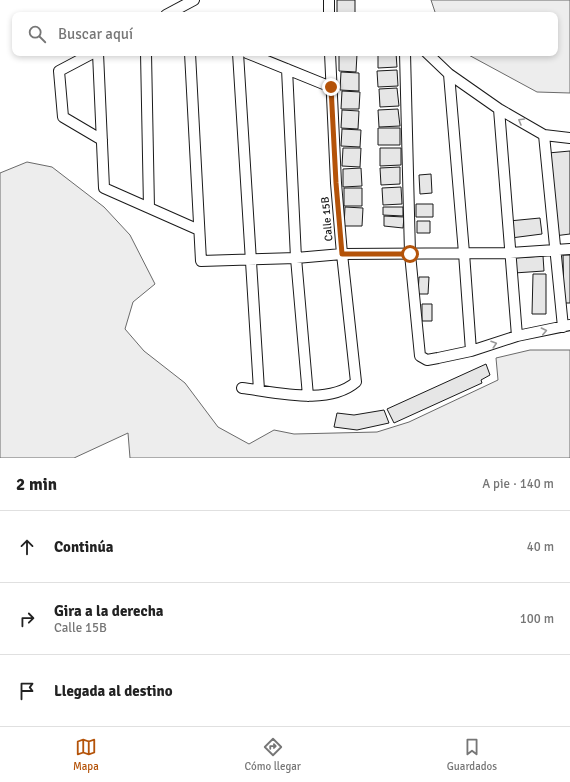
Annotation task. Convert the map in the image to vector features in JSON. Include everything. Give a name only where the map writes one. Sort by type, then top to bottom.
[{"type":"street","points":[[184,11],[194,0]]},
{"type":"street","points":[[329,0],[329,12]]},
{"type":"street","points":[[87,56],[59,70],[63,117],[102,140]]},
{"type":"street","points":[[98,56],[104,188],[199,230]]},
{"type":"street","points":[[146,56],[149,208]]},
{"type":"street","points":[[190,56],[201,261],[296,258],[342,254],[510,253],[570,249]]},
{"type":"street","points":[[238,56],[259,390]]},
{"type":"street","points":[[254,56],[331,87]]},
{"type":"street","name":"Calle 15B","points":[[308,396],[321,396],[340,392],[356,382],[336,183],[330,56]]},
{"type":"street","points":[[405,56],[410,254],[420,356],[427,360],[471,351],[517,336],[567,326],[556,250],[544,135]]},
{"type":"street","points":[[430,56],[449,74],[499,109],[544,135],[570,138]]},
{"type":"street","points":[[242,388],[308,396],[296,258],[287,69]]},
{"type":"street","points":[[449,74],[471,351]]},
{"type":"street","points":[[499,109],[517,336]]},
{"type":"shaded area","points":[[431,0],[570,0],[570,93],[537,92],[471,56],[558,56],[558,12],[435,12]]},
{"type":"shaded area","points":[[27,162],[52,167],[104,207],[130,235],[155,284],[133,302],[125,329],[144,351],[185,383],[218,427],[249,444],[274,430],[294,434],[377,432],[409,422],[498,380],[496,358],[530,350],[570,350],[570,458],[130,458],[128,433],[74,458],[0,458],[0,173]]},
{"type":"building","points":[[337,0],[355,0],[355,12],[337,12]]},
{"type":"building","points":[[339,56],[357,56],[356,72],[339,71]]},
{"type":"building","points":[[378,56],[396,56],[397,67],[378,68]]},
{"type":"building","points":[[397,70],[398,86],[378,87],[377,71]]},
{"type":"building","points":[[341,72],[359,73],[359,91],[340,90]]},
{"type":"building","points":[[397,88],[399,106],[380,107],[379,89]]},
{"type":"building","points":[[342,91],[360,92],[359,109],[341,109]]},
{"type":"building","points":[[398,109],[400,126],[379,127],[378,110]]},
{"type":"building","points":[[342,110],[359,111],[358,129],[341,128]]},
{"type":"building","points":[[378,128],[400,128],[400,145],[378,145]]},
{"type":"building","points":[[342,129],[361,130],[360,147],[341,146]]},
{"type":"building","points":[[343,148],[361,148],[360,167],[342,166]]},
{"type":"building","points":[[380,148],[401,148],[401,165],[380,166]]},
{"type":"building","points":[[570,151],[570,234],[554,236],[548,153]]},
{"type":"building","points":[[400,167],[400,184],[381,185],[380,168]]},
{"type":"building","points":[[361,168],[362,186],[343,187],[343,169]]},
{"type":"building","points":[[431,174],[432,193],[420,194],[419,175]]},
{"type":"building","points":[[401,187],[402,204],[383,205],[382,188]]},
{"type":"building","points":[[344,188],[362,188],[362,206],[344,206]]},
{"type":"building","points":[[416,204],[433,204],[433,217],[416,217]]},
{"type":"building","points":[[345,207],[363,208],[362,226],[344,226]]},
{"type":"building","points":[[383,207],[403,207],[403,216],[383,215]]},
{"type":"building","points":[[384,216],[404,217],[403,228],[384,226]]},
{"type":"building","points":[[540,218],[542,234],[511,238],[509,221]]},
{"type":"building","points":[[417,221],[430,221],[430,233],[417,233]]},
{"type":"building","points":[[563,255],[570,255],[570,303],[564,303]]},
{"type":"building","points":[[543,256],[544,271],[514,273],[513,258]]},
{"type":"building","points":[[533,274],[546,274],[546,314],[532,314]]},
{"type":"building","points":[[419,277],[429,277],[428,294],[418,294]]},
{"type":"building","points":[[422,304],[432,304],[432,321],[422,321]]},
{"type":"building","points":[[486,364],[490,375],[481,380],[482,383],[394,423],[387,409]]},
{"type":"building","points":[[384,410],[389,423],[357,430],[334,427],[337,413],[354,415]]},
{"type":"route","points":[[331,87],[336,183],[342,254],[410,254]]}]
